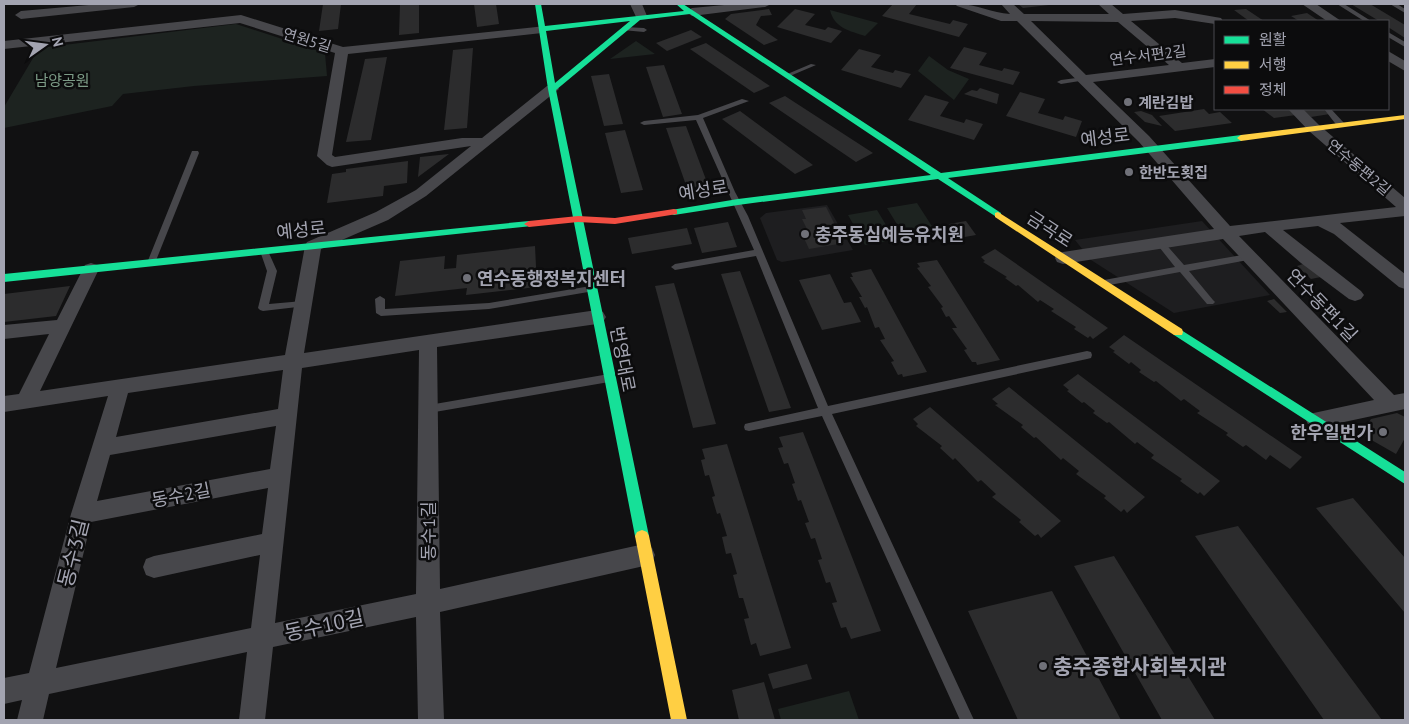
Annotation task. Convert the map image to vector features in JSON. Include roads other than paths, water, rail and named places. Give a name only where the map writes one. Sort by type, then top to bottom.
[{"type":"street","points":[[4,44],[29,4]]},
{"type":"street","points":[[21,15],[134,4]]},
{"type":"street","points":[[126,33],[140,4]]},
{"type":"street","points":[[240,19],[245,4]]},
{"type":"street","name":"번영대로","points":[[538,4],[552,89],[591,289],[679,720]]},
{"type":"street","points":[[636,4],[638,18]]},
{"type":"street","points":[[252,720],[286,416],[293,362],[313,246],[400,207],[421,193],[638,18],[663,4]]},
{"type":"street","name":"금곡로","points":[[679,4],[1063,258],[1405,479]]},
{"type":"street","points":[[342,51],[765,4]]},
{"type":"street","points":[[961,4],[1002,17],[1120,18],[1175,14],[1214,20]]},
{"type":"street","points":[[1007,4],[1152,148]]},
{"type":"street","points":[[1104,4],[1179,67]]},
{"type":"street","points":[[1198,4],[1220,20]]},
{"type":"street","points":[[1308,4],[1333,20]]},
{"type":"street","name":"연원5길","points":[[4,44],[126,33],[240,19],[342,51],[324,156],[332,162],[462,142],[484,142]]},
{"type":"street","points":[[1389,56],[1405,67]]},
{"type":"street","name":"연수서편2길","points":[[1084,79],[1214,63]]},
{"type":"street","name":"연수동편2길","points":[[1296,110],[1314,128],[1405,206]]},
{"type":"street","name":"예성로","points":[[4,278],[578,219],[615,221],[738,202],[1405,116]]},
{"type":"street","name":"연수동편1길","points":[[1152,148],[1248,257],[1398,403]]},
{"type":"street","points":[[1063,258],[1268,226],[1405,211]]},
{"type":"street","points":[[1318,220],[1340,230],[1405,284]]},
{"type":"street","points":[[1268,226],[1306,259],[1355,295]]},
{"type":"street","points":[[25,401],[91,269]]},
{"type":"street","points":[[4,404],[597,317]]},
{"type":"street","points":[[4,332],[61,326]]},
{"type":"street","name":"동수1길","points":[[428,343],[428,603],[431,720]]},
{"type":"street","name":"동수3길","points":[[30,720],[41,684],[82,514],[120,386]]},
{"type":"street","points":[[1316,420],[1398,403]]},
{"type":"street","points":[[103,448],[286,416]]},
{"type":"street","name":"동수2길","points":[[82,514],[279,477]]},
{"type":"street","points":[[154,567],[272,542]]},
{"type":"street","name":"동수10길","points":[[4,691],[428,603],[644,555]]},
{"type":"lane","points":[[1340,4],[1366,20]]},
{"type":"lane","points":[[1393,4],[1405,11]]},
{"type":"lane","points":[[624,29],[644,30]]},
{"type":"lane","points":[[1389,35],[1405,45]]},
{"type":"lane","points":[[788,75],[813,65]]},
{"type":"lane","points":[[1061,82],[1084,79]]},
{"type":"lane","points":[[644,123],[699,117],[745,101]]},
{"type":"lane","points":[[1328,110],[1341,125]]},
{"type":"lane","points":[[699,117],[731,192],[738,202],[825,411],[967,720]]},
{"type":"lane","points":[[151,263],[195,152]]},
{"type":"lane","points":[[1160,243],[1210,302]]},
{"type":"lane","points":[[264,251],[272,271],[263,308],[303,304]]},
{"type":"lane","points":[[675,267],[759,252]]},
{"type":"lane","points":[[1102,283],[1248,257]]},
{"type":"lane","points":[[380,299],[381,313],[489,306],[591,289]]},
{"type":"lane","points":[[749,427],[1088,355]]},
{"type":"lane","points":[[429,409],[609,378]]},
{"type":"place","name":"계란김밥","points":[[1128,102]]},
{"type":"place","name":"한반도횟집","points":[[1129,172]]},
{"type":"place","name":"충주동심예능유치원","points":[[805,234]]},
{"type":"place","name":"연수동행정복지센터","points":[[467,278]]},
{"type":"place","name":"한우일번가","points":[[1383,432]]},
{"type":"place","name":"충주종합사회복지관","points":[[1043,666]]},
{"type":"park label","name":"남양공원","points":[[62,80]]}]
